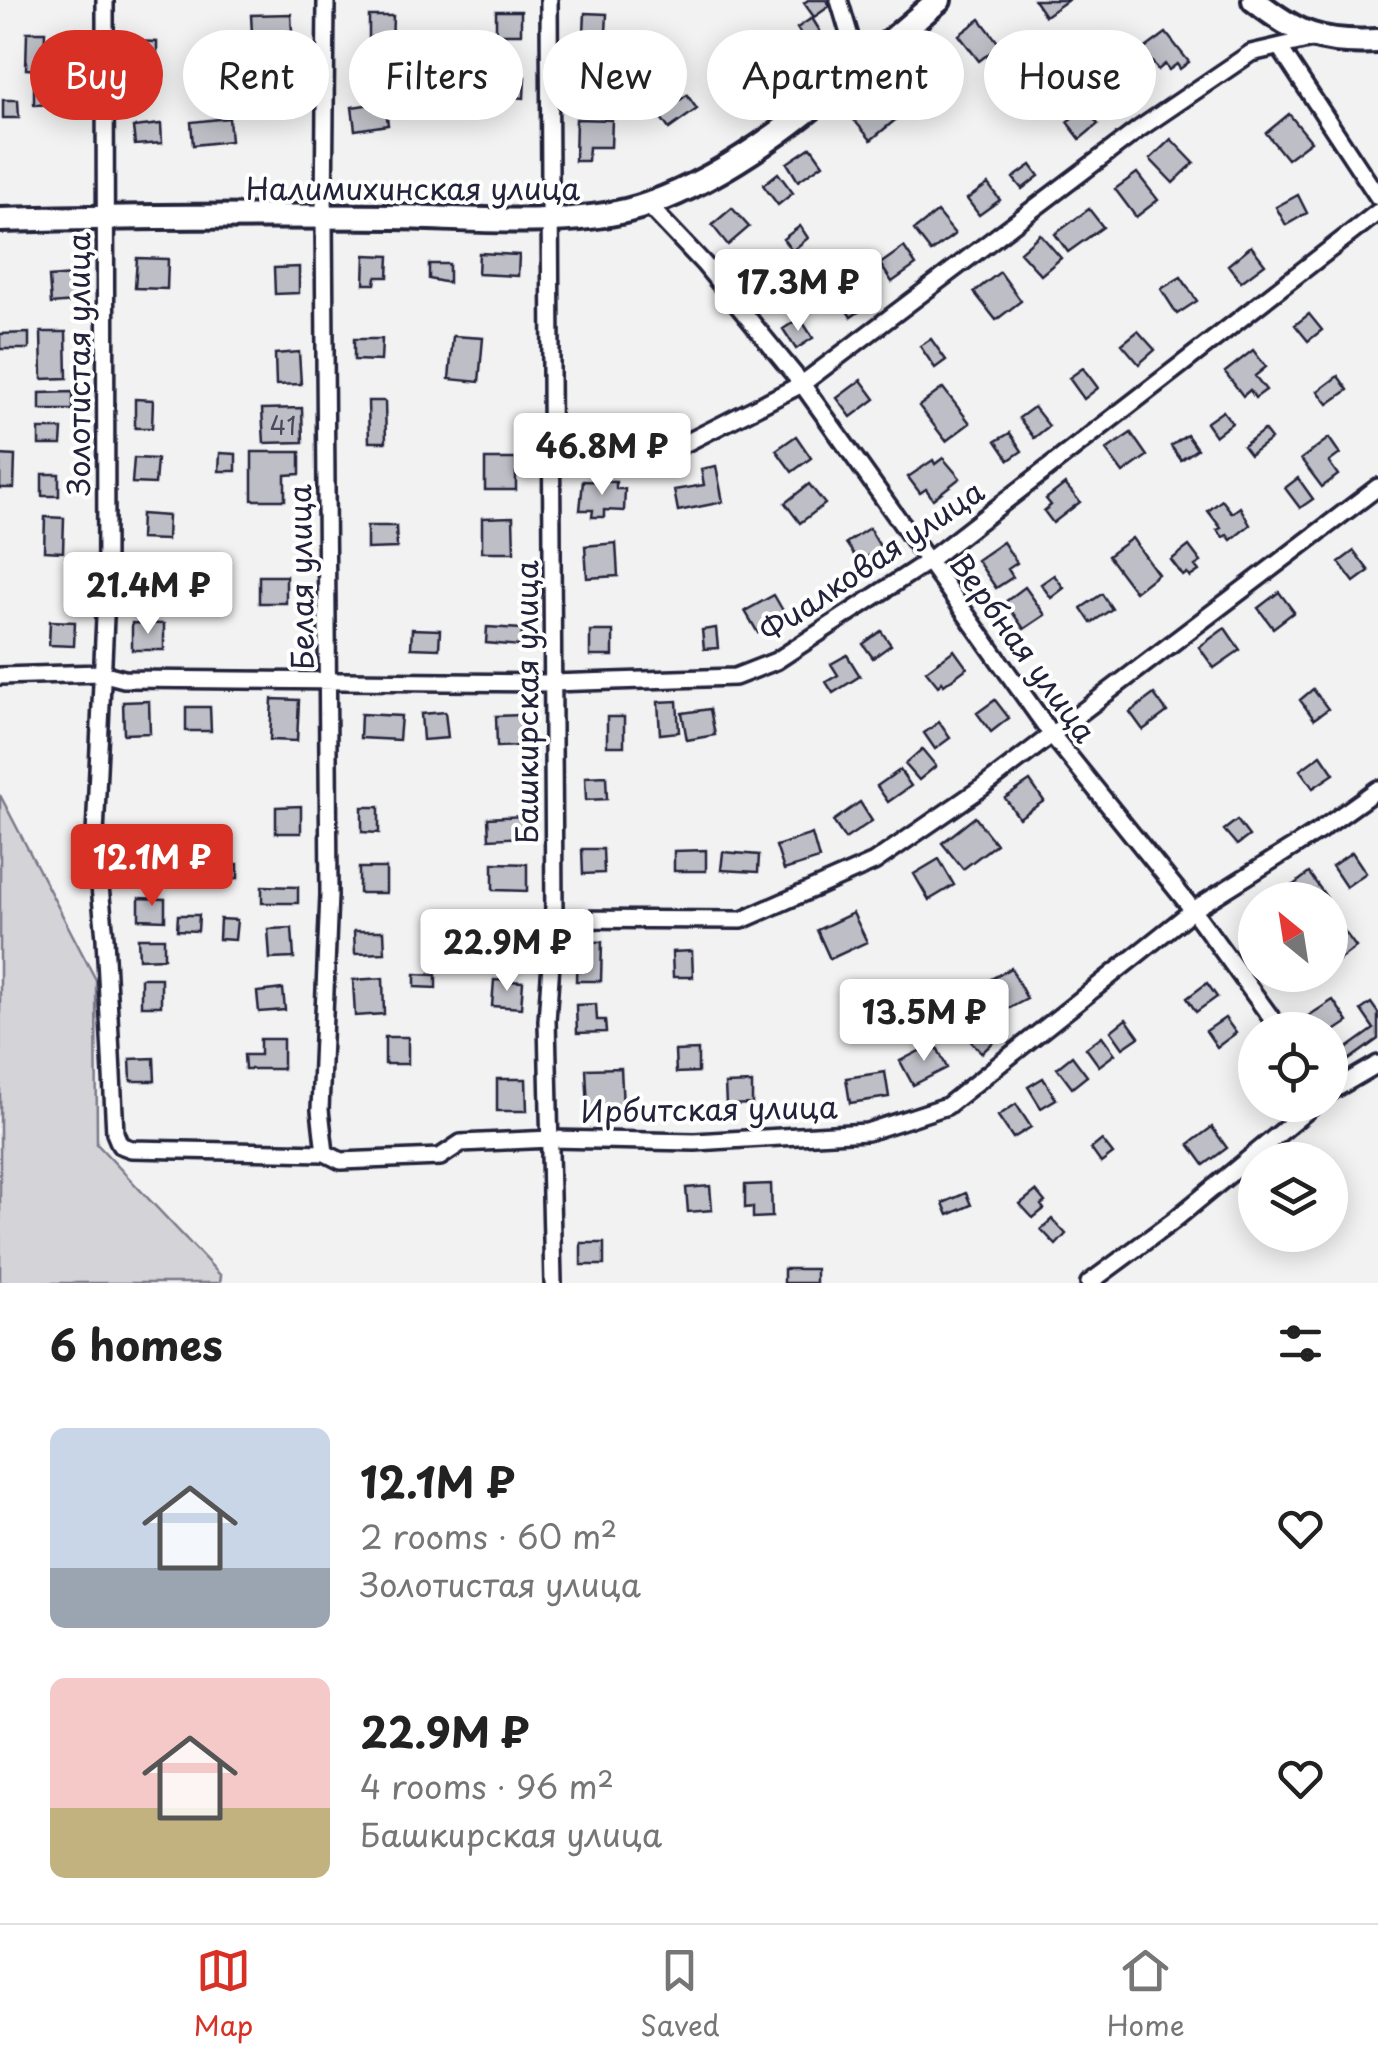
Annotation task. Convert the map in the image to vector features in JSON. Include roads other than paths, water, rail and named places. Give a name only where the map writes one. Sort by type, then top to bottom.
[{"type":"street","name":"Золотистая улица","points":[[105,0],[106,596],[96,834],[115,1133],[120,1145]]},
{"type":"street","name":"Белая улица","points":[[325,1153],[320,1110],[330,895],[326,0]]},
{"type":"street","name":"Башкирская улица","points":[[549,0],[554,919],[547,1021],[553,1283]]},
{"type":"street","points":[[838,0],[847,30]]},
{"type":"street","name":"Налимихинская улица","points":[[903,30],[938,0]]},
{"type":"street","points":[[1254,0],[1290,28],[1316,38],[1340,43],[1378,41]]},
{"type":"street","points":[[680,446],[802,384],[1140,129],[1251,53],[1316,38]]},
{"type":"street","points":[[1280,48],[1378,197]]},
{"type":"street","name":"Налимихинская улица","points":[[0,220],[607,215],[694,185],[736,160],[789,120]]},
{"type":"street","name":"Вербная улица","points":[[648,204],[704,264],[802,384],[1052,735],[1192,910],[1267,1012]]},
{"type":"street","name":"Фиалковая улица","points":[[0,676],[101,673],[124,679],[552,683],[735,678],[776,661],[927,562],[1378,212]]},
{"type":"street","points":[[554,919],[742,920],[874,862],[1052,735],[1378,488]]},
{"type":"street","name":"Ирбитская улица","points":[[120,1145],[130,1149],[325,1153],[342,1160],[440,1158],[461,1143],[552,1139],[696,1142],[867,1132],[946,1106],[1192,910],[1320,831],[1378,789]]},
{"type":"street","points":[[1348,1082],[1378,1064]]},
{"type":"street","points":[[1089,1283],[1173,1221],[1293,1122]]}]
